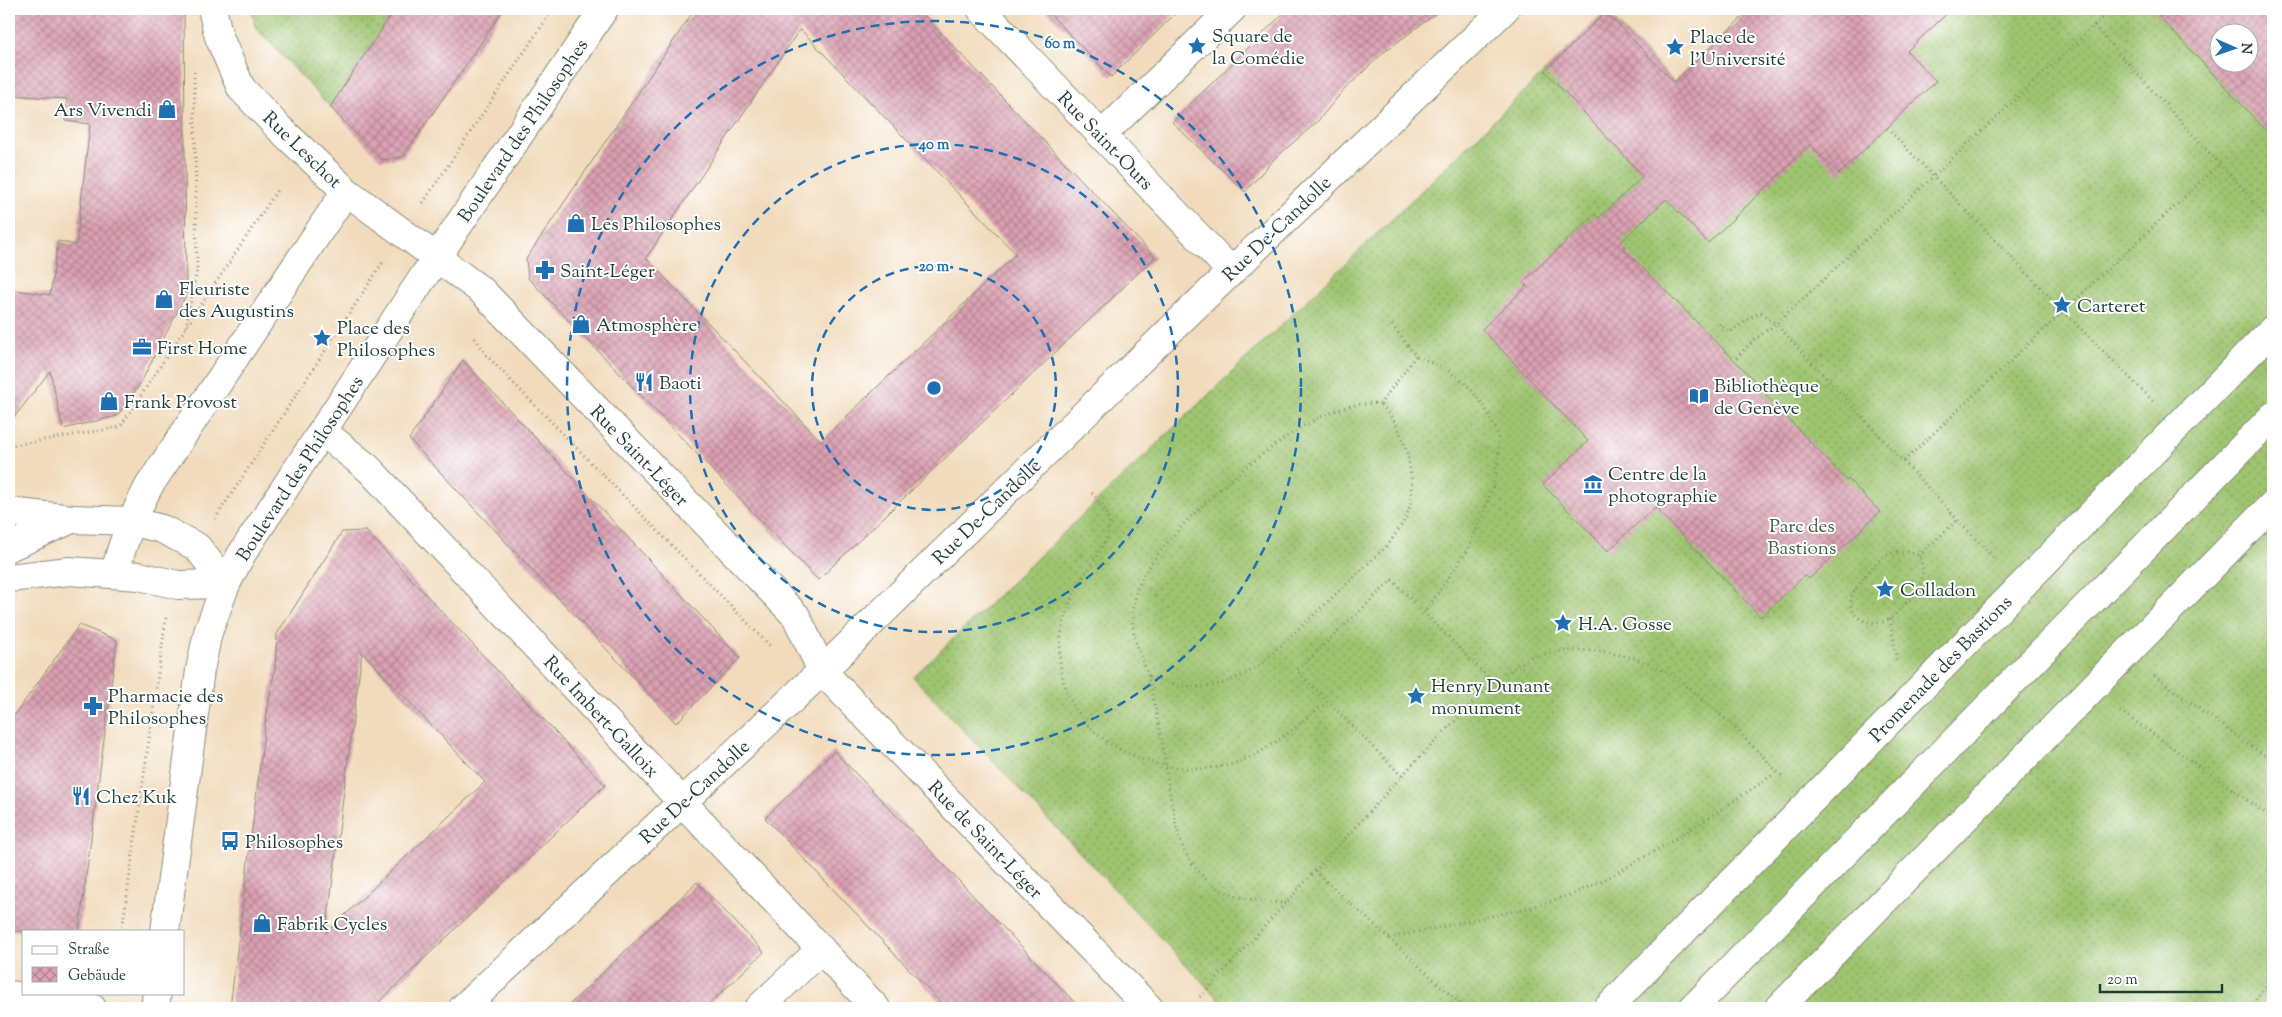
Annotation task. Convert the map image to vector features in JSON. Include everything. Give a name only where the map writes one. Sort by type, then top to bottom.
[{"type":"street","name":"Rue Leschot","points":[[212,9],[219,37],[241,88],[278,128],[346,191],[436,258]]},
{"type":"street","name":"Boulevard des Philosophes","points":[[164,930],[200,670],[208,632],[226,584],[241,555],[322,431],[604,9]]},
{"type":"street","name":"Rue Saint-Ours","points":[[981,9],[1231,271]]},
{"type":"street","points":[[1102,135],[1232,9]]},
{"type":"street","name":"Rue De-Candolle","points":[[464,1008],[822,671],[1231,271],[1505,9]]},
{"type":"street","points":[[115,573],[121,546],[131,521],[159,471],[346,191]]},
{"type":"street","name":"Rue Saint-Léger","points":[[436,258],[482,291],[796,616],[822,671]]},
{"type":"street","name":"Promenade des Bastions","points":[[1608,1008],[2273,329]]},
{"type":"street","points":[[1693,1008],[2273,416]]},
{"type":"street","name":"Rue Imbert-Galloix","points":[[322,431],[369,469],[875,1008]]},
{"type":"street","points":[[1779,1008],[2273,504]]},
{"type":"street","points":[[9,512],[73,519],[131,521],[162,529],[197,547],[226,584]]},
{"type":"street","points":[[9,547],[73,519]]},
{"type":"street","points":[[9,578],[69,572],[115,573],[139,576],[178,585],[226,584]]},
{"type":"street","name":"Rue de Saint-Léger","points":[[822,671],[1149,1008]]},
{"type":"street","points":[[759,1008],[821,949]]},
{"type":"street","points":[[155,1008],[157,994]]},
{"type":"street","points":[[9,995],[75,1003],[92,1008]]},
{"type":"path","points":[[403,234],[553,9]]},
{"type":"path","points":[[1734,360],[1755,339],[1776,324],[2110,9]]},
{"type":"path","points":[[2094,26],[2221,163],[2273,223]]},
{"type":"path","points":[[186,330],[197,269],[194,63]]},
{"type":"path","points":[[1887,128],[2063,311],[2178,426]]},
{"type":"path","points":[[1904,460],[2221,163]]},
{"type":"path","points":[[9,446],[120,427],[186,330],[278,188]]},
{"type":"path","points":[[1718,324],[1730,332],[1761,313],[1776,324],[2020,587]]},
{"type":"path","points":[[1392,325],[1416,356],[1446,368],[1467,385],[1483,404],[1497,432],[1499,452],[1489,498],[1467,551],[1424,613]]},
{"type":"path","points":[[472,334],[487,356],[759,637],[774,648]]},
{"type":"path","points":[[1380,404],[1416,356]]},
{"type":"path","points":[[1148,676],[1172,686],[1195,688],[1216,686],[1239,678],[1259,666],[1387,546],[1402,525],[1410,506],[1413,480],[1400,434],[1389,411],[1380,404],[1366,402],[1332,412],[1302,427],[1270,448],[1205,503],[1170,540],[1150,564],[1136,591],[1132,612],[1135,638],[1148,676],[1167,765],[1180,842],[1200,873],[1214,887],[1234,896],[1256,901],[1286,903]]},
{"type":"path","points":[[1092,493],[1106,512],[1109,525],[1100,549],[1078,586],[1066,612],[1060,659],[1064,684],[1074,710],[1095,733],[1116,749],[1142,759],[1167,765],[1214,768],[1238,763],[1293,729],[1327,702]]},
{"type":"path","points":[[1919,556],[1958,519]]},
{"type":"path","points":[[1903,552],[1919,556],[1924,565],[1924,575],[1916,593],[1890,619],[1876,625],[1868,624],[1858,618],[1852,608],[1851,599],[1857,586],[1884,556],[1903,552]]},
{"type":"path","points":[[1402,776],[1297,672],[1392,580],[1493,682]]},
{"type":"path","points":[[1200,996],[1402,776],[1493,682],[1532,656],[1567,650],[1603,652],[1638,659],[1669,673],[1731,724],[1777,772],[1812,799]]},
{"type":"path","points":[[2090,690],[2273,818]]},
{"type":"path","points":[[1389,938],[1529,908],[1573,894],[1611,876],[1686,833],[1777,772]]},
{"type":"path","points":[[1315,871],[1465,1008]]},
{"type":"path","points":[[2250,1008],[2273,978]]},
{"type":"green space","points":[[252,9],[395,9],[330,107],[255,27]]},
{"type":"green space","name":"Parc des Bastions","points":[[1751,9],[2273,9],[2273,1008],[1227,1008],[913,677],[1606,12],[1674,82]]},
{"type":"building","points":[[9,9],[184,9],[186,295],[140,384],[117,416],[63,429],[50,371],[9,424],[9,289],[50,295],[58,241],[76,245],[90,124],[65,121],[67,99],[9,95]]},
{"type":"building","points":[[395,9],[504,9],[403,157],[381,160],[330,107]]},
{"type":"building","points":[[695,9],[918,9],[1155,257],[818,580],[528,278],[526,259]],"holes":[[[800,29],[1016,254],[821,441],[646,258]]]},
{"type":"building","points":[[1045,9],[1180,9],[1111,77]]},
{"type":"building","points":[[1288,9],[1442,9],[1384,52],[1341,93],[1317,122],[1274,159],[1245,192],[1172,122]]},
{"type":"building","points":[[1751,9],[1952,9],[1907,51],[1936,81],[1839,174],[1810,145],[1708,243],[1666,199],[1621,242],[1625,246],[1623,248],[1765,391],[1764,393],[1847,481],[1848,479],[1880,512],[1809,579],[1805,575],[1761,617],[1655,507],[1608,551],[1543,485],[1588,441],[1482,329],[1527,286],[1523,282],[1595,214],[1599,218],[1643,176],[1545,71],[1606,12],[1674,82]]},
{"type":"building","points":[[2152,9],[2273,9],[2273,138],[2211,72],[2260,72],[2260,22],[2210,22],[2210,71]]},
{"type":"building","points":[[463,360],[740,658],[676,723],[409,439]]},
{"type":"building","points":[[366,531],[605,785],[373,1008],[230,1008],[265,724],[275,668],[277,634],[342,532]],"holes":[[[362,652],[485,782],[326,933]]]},
{"type":"building","points":[[79,625],[117,640],[79,930],[9,931],[9,723]]},
{"type":"building","points":[[834,751],[1080,1008],[946,1008],[765,818]]},
{"type":"building","points":[[697,882],[764,952],[705,1008],[566,1008]]},
{"type":"place","name":"Square de la Comédie","points":[[1197,46]]},
{"type":"place","name":"Place de l'Université","points":[[1675,47]]},
{"type":"place","name":"Ars Vivendi","points":[[167,109]]},
{"type":"place","name":"Les Philosophes","points":[[576,223]]},
{"type":"place","name":"Saint-Léger","points":[[545,270]]},
{"type":"place","name":"Fleuriste des Augustins","points":[[164,299]]},
{"type":"place","name":"Carteret","points":[[2062,305]]},
{"type":"place","name":"Atmosphère","points":[[581,324]]},
{"type":"place","name":"Place des Philosophes","points":[[322,338]]},
{"type":"place","name":"First Home","points":[[142,347]]},
{"type":"place","name":"Baoti","points":[[644,382]]},
{"type":"place","name":"Bibliothèque de Genève","points":[[1699,396]]},
{"type":"place","name":"Frank Provost","points":[[109,401]]},
{"type":"place","name":"Centre de la photographie","points":[[1593,484]]},
{"type":"place","name":"Colladon","points":[[1885,589]]},
{"type":"place","name":"H.A. Gosse","points":[[1563,623]]},
{"type":"place","name":"Henry Dunant monument","points":[[1416,696]]},
{"type":"place","name":"Pharmacie des Philosophes","points":[[93,706]]},
{"type":"place","name":"Chez Kuk","points":[[81,796]]},
{"type":"place","name":"Philosophes","points":[[230,841]]},
{"type":"place","name":"Fabrik Cycles","points":[[262,923]]}]
